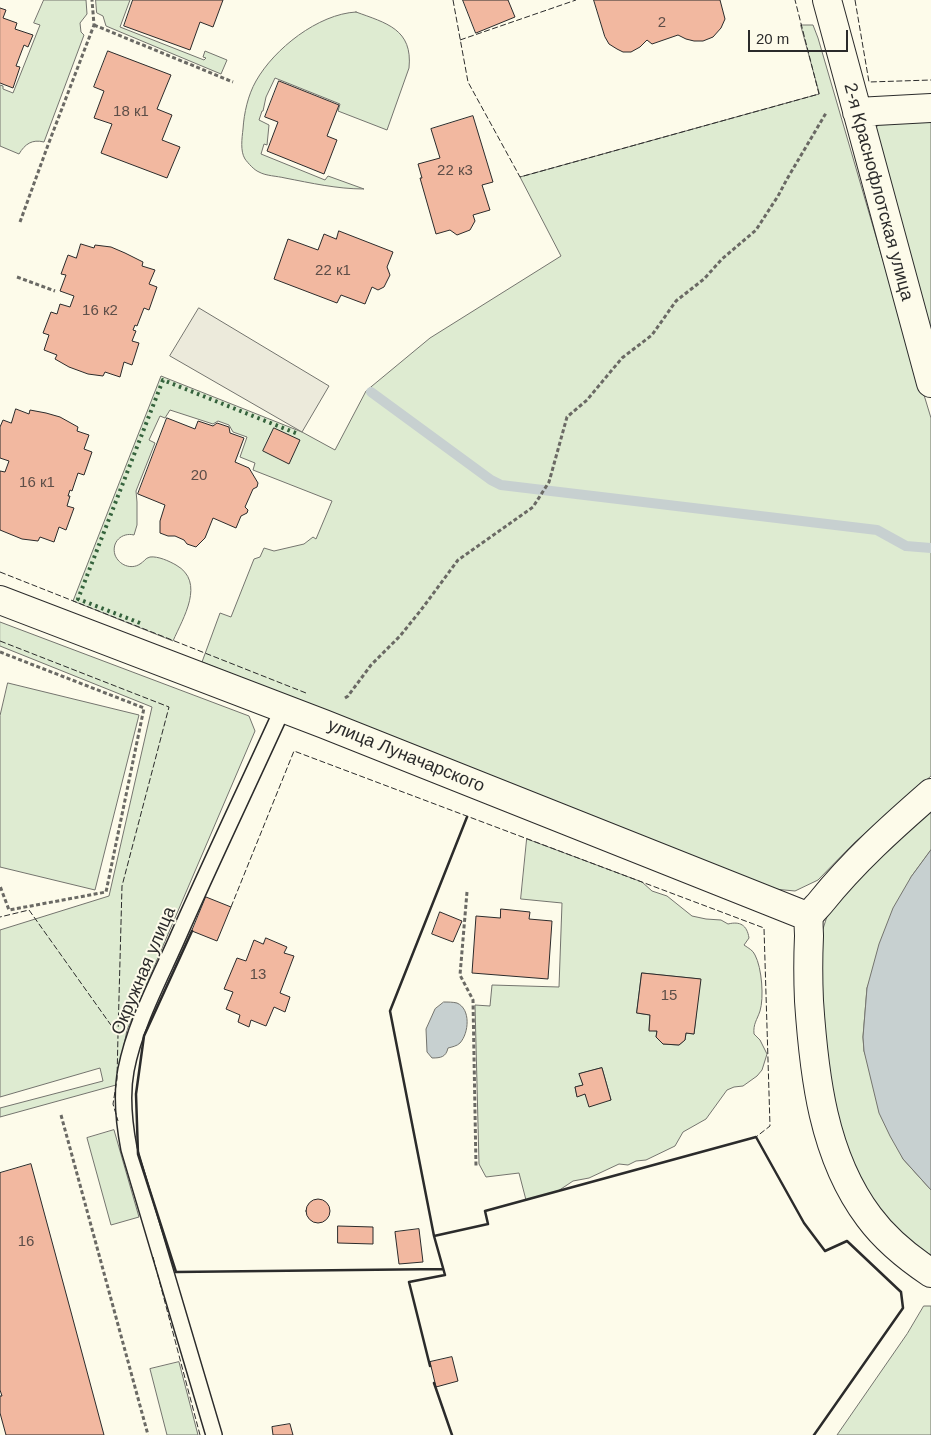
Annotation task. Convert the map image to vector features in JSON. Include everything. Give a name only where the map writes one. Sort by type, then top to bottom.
[{"type":"street","name":"2-я Краснофлотская улица","points":[[827,0],[931,383]]},
{"type":"street","points":[[853,101],[931,108]]},
{"type":"street","name":"улица Луначарского","points":[[0,600],[324,724],[809,917]]},
{"type":"street","points":[[931,793],[854,866],[809,917],[808,984],[811,1037],[821,1107],[837,1159],[853,1194],[869,1218],[908,1257],[931,1272]]},
{"type":"lane","name":"Окружная улица","points":[[214,1435],[129,1149],[124,1100],[126,1072],[135,1034],[283,708]]},
{"type":"path","points":[[20,222],[94,25],[92,0]]},
{"type":"path","points":[[94,25],[233,82]]},
{"type":"path","points":[[324,724],[337,703],[348,696],[371,665],[400,636],[458,560],[533,506],[549,482],[567,417],[587,400],[622,358],[652,335],[676,301],[704,278],[722,258],[756,230],[778,196],[826,112],[840,97],[853,101]]},
{"type":"path","points":[[17,277],[55,291]]},
{"type":"path","points":[[0,652],[144,708],[106,892],[9,910],[0,886]]},
{"type":"path","points":[[467,892],[460,975],[473,1000],[476,1167]]},
{"type":"path","points":[[61,1115],[148,1435]]},
{"type":"green space","points":[[44,0],[86,0],[87,14],[80,23],[81,32],[84,35],[44,142],[36,141],[29,143],[19,154],[0,146],[0,85],[3,86],[3,89],[13,93],[40,25],[34,23]]},
{"type":"green space","points":[[96,0],[130,0],[120,27],[204,60],[206,58],[203,57],[205,51],[227,60],[221,74],[106,26],[103,16],[97,13]]},
{"type":"green space","points":[[356,12],[395,29],[407,44],[409,68],[387,130],[338,111],[340,104],[275,78],[266,97],[259,120],[269,125],[267,145],[264,144],[261,154],[325,180],[328,176],[364,189],[324,185],[268,175],[257,171],[245,159],[242,152],[245,110],[256,81],[274,57],[298,35],[327,19]]},
{"type":"green space","points":[[801,25],[813,25],[818,38],[931,418],[931,776],[855,842],[818,880],[795,891],[774,889],[202,662],[220,613],[231,617],[254,559],[260,557],[264,548],[274,551],[304,544],[313,537],[316,539],[332,501],[253,470],[255,463],[240,457],[247,437],[233,432],[229,425],[218,421],[213,424],[170,410],[165,418],[160,416],[149,440],[155,443],[136,491],[137,525],[134,535],[125,535],[116,542],[115,555],[126,566],[137,566],[148,558],[156,557],[173,563],[185,572],[190,581],[190,601],[173,641],[73,601],[161,376],[302,432],[335,450],[366,391],[430,338],[561,256],[520,177],[819,94]]},
{"type":"green space","points":[[931,118],[931,359],[871,133],[882,121]]},
{"type":"green space","points":[[0,622],[249,716],[255,731],[127,1030],[116,1085],[0,1117],[0,1108],[103,1081],[100,1068],[0,1097],[0,930],[109,896],[152,707],[0,646]]},
{"type":"green space","points":[[8,683],[139,715],[95,890],[0,867],[0,716]]},
{"type":"green space","points":[[931,810],[931,850],[911,877],[867,988],[863,1037],[864,1051],[903,1159],[931,1190],[931,1255],[920,1249],[880,1215],[857,1173],[837,1128],[826,1080],[821,966],[822,932],[829,910],[864,867]]},
{"type":"green space","points":[[527,839],[642,882],[652,891],[667,896],[692,916],[742,925],[747,930],[749,938],[744,945],[752,950],[755,955],[762,983],[762,999],[754,1034],[760,1040],[767,1054],[762,1070],[757,1076],[743,1086],[727,1090],[706,1119],[683,1132],[675,1146],[646,1160],[636,1161],[628,1165],[619,1164],[589,1178],[573,1181],[558,1191],[526,1200],[519,1173],[486,1177],[479,1164],[475,1005],[490,1006],[492,985],[559,987],[562,903],[521,899]],"holes":[[[642,973],[700,979],[694,1034],[686,1033],[685,1040],[679,1045],[663,1044],[656,1037],[657,1031],[649,1030],[650,1015],[637,1013]],[[602,1068],[611,1100],[585,1094],[577,1096],[575,1087],[583,1085],[580,1074]]]},
{"type":"green space","points":[[114,1130],[139,1217],[111,1225],[87,1138]]},
{"type":"green space","points":[[924,1306],[931,1306],[931,1435],[837,1435],[907,1334]]},
{"type":"green space","points":[[179,1362],[198,1435],[167,1435],[150,1369]]},
{"type":"shaded area","points":[[199,308],[329,386],[302,432],[170,356]]},
{"type":"shaded area","points":[[931,850],[931,1190],[903,1159],[879,1113],[864,1051],[863,1037],[867,988],[879,944],[893,908],[911,877]]},
{"type":"shaded area","points":[[444,1002],[457,1003],[462,1006],[465,1010],[467,1028],[460,1043],[448,1048],[443,1056],[432,1058],[427,1052],[426,1029],[435,1009]]},
{"type":"building","points":[[133,0],[223,0],[213,27],[200,22],[190,50],[124,26]]},
{"type":"building","points":[[463,0],[508,0],[515,17],[476,33]]},
{"type":"building","points":[[594,0],[720,0],[725,19],[721,28],[713,37],[703,41],[694,41],[678,35],[652,44],[647,40],[631,52],[623,52],[609,44],[605,37]]},
{"type":"building","points":[[0,8],[6,10],[3,18],[17,23],[15,29],[33,35],[28,47],[24,45],[16,66],[20,67],[13,88],[0,83]]},
{"type":"building","points":[[108,51],[171,75],[157,109],[172,115],[162,140],[180,147],[167,178],[101,153],[112,124],[94,118],[104,91],[94,87]]},
{"type":"building","points":[[279,81],[339,105],[327,136],[337,140],[324,174],[267,151],[278,122],[265,117]]},
{"type":"building","points":[[473,116],[493,182],[482,185],[490,210],[473,215],[475,221],[470,230],[457,235],[450,230],[436,234],[420,178],[422,178],[418,164],[440,158],[431,129]]},
{"type":"building","points":[[339,231],[393,252],[387,267],[390,275],[384,287],[378,290],[372,287],[365,304],[341,295],[337,303],[274,279],[288,239],[318,250],[324,234],[336,239]]},
{"type":"building","points":[[81,244],[94,248],[95,245],[111,247],[143,262],[142,266],[155,270],[149,284],[157,287],[149,310],[144,308],[137,326],[135,325],[133,330],[136,331],[132,341],[139,343],[132,365],[124,362],[120,377],[105,372],[103,376],[88,374],[69,367],[55,359],[57,355],[44,350],[49,335],[43,333],[51,312],[57,314],[60,304],[70,307],[74,296],[60,291],[66,275],[61,274],[68,255],[76,258]]},
{"type":"building","points":[[16,409],[29,414],[30,410],[60,417],[78,427],[77,431],[89,435],[84,449],[92,452],[84,475],[78,473],[72,491],[70,490],[68,496],[70,496],[67,506],[74,508],[66,530],[59,527],[54,542],[40,537],[38,541],[22,539],[0,530],[0,471],[5,472],[9,461],[0,458],[0,427],[3,420],[11,423]]},
{"type":"building","points":[[167,418],[195,429],[198,421],[213,426],[217,423],[229,427],[230,433],[244,438],[235,462],[249,468],[258,483],[257,487],[253,489],[245,507],[248,510],[247,513],[241,516],[236,528],[213,518],[205,538],[196,547],[187,544],[184,540],[175,536],[160,533],[160,521],[165,505],[138,494]]},
{"type":"building","points":[[274,428],[300,440],[289,464],[263,451]]},
{"type":"building","points":[[206,897],[231,907],[217,941],[192,931]]},
{"type":"building","points":[[501,909],[530,912],[529,919],[552,921],[548,979],[472,973],[476,916],[500,918]]},
{"type":"building","points":[[440,912],[462,921],[453,942],[432,934]]},
{"type":"building","points":[[266,938],[287,947],[284,953],[294,956],[280,993],[290,997],[285,1012],[274,1007],[266,1026],[251,1020],[249,1027],[238,1022],[240,1015],[226,1009],[233,992],[224,989],[237,958],[246,961],[254,940],[263,944]]},
{"type":"building","points":[[642,973],[701,979],[694,1034],[686,1033],[685,1040],[679,1045],[663,1044],[656,1037],[657,1031],[649,1031],[650,1015],[637,1013]]},
{"type":"building","points":[[602,1068],[611,1100],[589,1107],[585,1094],[577,1097],[575,1087],[583,1085],[579,1074]]},
{"type":"building","points":[[31,1164],[104,1435],[6,1435],[0,1413],[0,1396],[2,1396],[0,1390],[0,1173]]},
{"type":"building","points":[[313,1199],[323,1199],[330,1206],[330,1216],[323,1223],[313,1223],[306,1216],[306,1206]]},
{"type":"building","points":[[338,1226],[373,1227],[373,1244],[338,1243]]},
{"type":"building","points":[[419,1229],[423,1262],[399,1264],[395,1232]]},
{"type":"building","points":[[452,1357],[458,1381],[436,1387],[430,1362]]},
{"type":"building","points":[[290,1424],[293,1435],[273,1435],[272,1427]]},
{"type":"waterway","points":[[371,392],[491,480],[501,485],[877,530],[906,546],[931,548]]},
{"type":"hedge","points":[[140,623],[78,599],[163,380],[298,434]]},
{"type":"fence","points":[[453,0],[468,82],[520,177],[819,94],[795,0]]},
{"type":"fence","points":[[460,40],[576,0]]},
{"type":"fence","points":[[855,0],[869,82],[931,80]]},
{"type":"fence","points":[[0,572],[306,693]]},
{"type":"fence","points":[[0,641],[169,707],[122,886],[118,1035],[29,910],[0,917]]},
{"type":"fence","points":[[231,907],[294,751],[764,928],[770,1126],[756,1137]]},
{"type":"fence","points":[[117,1033],[117,1079],[113,1104],[118,1121]]},
{"type":"fence","points":[[153,1257],[200,1435]]},
{"type":"wall","points":[[434,1236],[390,1011],[467,817]]},
{"type":"wall","points":[[192,931],[144,1036],[136,1094],[138,1154],[176,1272],[443,1269]]},
{"type":"wall","points":[[430,1366],[409,1282],[445,1275],[434,1236],[488,1224],[485,1211],[756,1137],[804,1223],[825,1251],[847,1241],[901,1292],[903,1308],[814,1435]]},
{"type":"wall","points":[[434,1383],[452,1435]]}]
